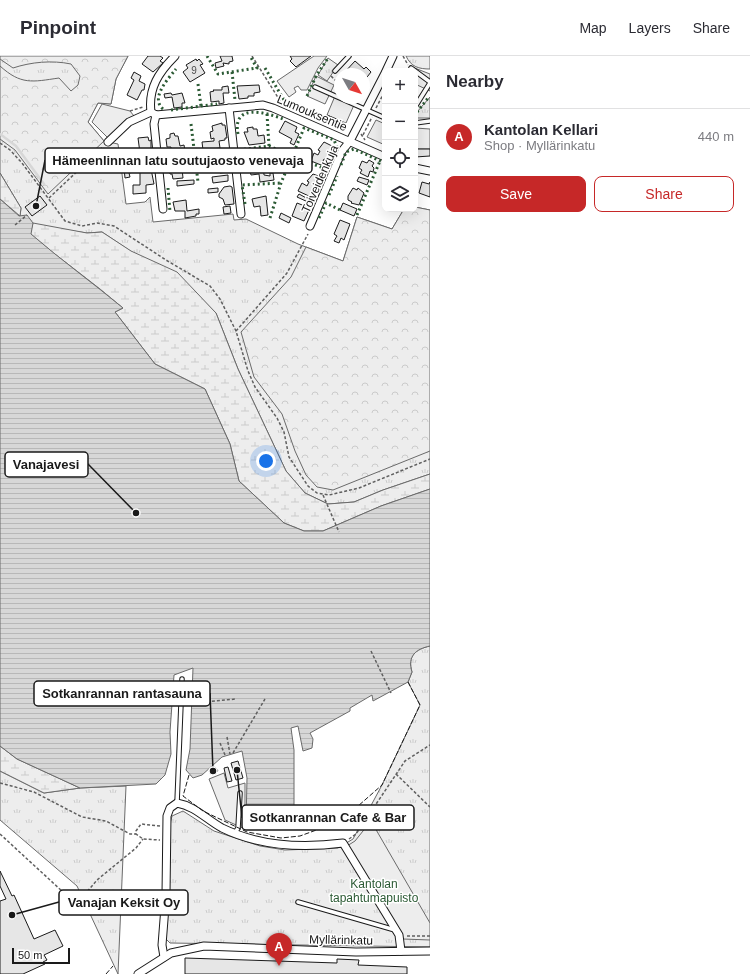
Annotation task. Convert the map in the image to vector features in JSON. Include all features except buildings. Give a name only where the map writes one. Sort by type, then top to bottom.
[{"type":"street","points":[[163,209],[150,96],[152,86],[164,68],[175,56]]},
{"type":"street","name":"Toiveidenkuja","points":[[388,68],[392,56]]},
{"type":"street","name":"Toiveidenkuja","points":[[310,226],[342,151],[350,141],[382,80]]},
{"type":"street","name":"Lumouksentie","points":[[108,142],[127,122],[153,114],[263,105],[382,156]]},
{"type":"street","points":[[229,108],[241,214]]},
{"type":"street","points":[[418,169],[430,171]]},
{"type":"street","points":[[164,957],[162,945],[166,894],[166,826],[169,812],[177,803],[186,805],[222,828],[250,839],[298,845],[343,843],[398,933],[401,951]]},
{"type":"street","name":"Myllärinkatu","points":[[138,974],[164,957],[182,950],[211,946],[356,952],[430,951]]},
{"type":"lane","points":[[338,68],[349,56]]},
{"type":"lane","points":[[417,104],[430,82],[418,73]]},
{"type":"lane","points":[[315,87],[382,117]]},
{"type":"lane","points":[[418,123],[430,121]]},
{"type":"lane","points":[[177,803],[182,679]]},
{"type":"lane","points":[[235,833],[238,828],[240,793]]},
{"type":"lane","points":[[298,902],[398,933]]},
{"type":"path","points":[[252,56],[274,89],[287,114]]},
{"type":"path","points":[[403,56],[411,68]]},
{"type":"path","points":[[130,111],[144,106]]},
{"type":"path","points":[[48,198],[108,142]]},
{"type":"path","points":[[0,143],[10,150],[22,163],[64,221],[82,226],[97,223],[114,226],[166,260],[210,286],[220,299],[236,331],[248,371],[255,387],[278,418],[284,432],[289,457],[308,486],[322,495],[339,532]]},
{"type":"path","points":[[15,225],[27,215]]},
{"type":"path","points":[[236,331],[287,273],[300,251],[310,226]]},
{"type":"path","points":[[322,495],[359,488],[430,459]]},
{"type":"path","points":[[371,651],[391,693]]},
{"type":"path","points":[[192,703],[236,699]]},
{"type":"path","points":[[233,753],[265,699]]},
{"type":"path","points":[[227,737],[230,754]]},
{"type":"path","points":[[220,743],[225,755]]},
{"type":"path","points":[[343,843],[356,834],[405,761],[430,745]]},
{"type":"path","points":[[396,774],[430,807]]},
{"type":"path","points":[[0,783],[34,792],[82,817],[106,821],[130,834],[136,834],[143,839],[166,839]]},
{"type":"path","points":[[136,834],[136,831],[141,824],[166,826]]},
{"type":"path","points":[[0,834],[63,892],[81,899],[97,880],[136,848],[143,839]]},
{"type":"path","points":[[398,933],[430,936]]},
{"type":"green space","points":[[0,56],[128,56],[116,79],[111,104],[98,103],[88,122],[104,141],[118,144],[126,204],[145,202],[150,197],[153,222],[233,214],[234,220],[246,219],[298,244],[343,261],[357,217],[392,229],[402,212],[418,212],[418,208],[430,210],[430,474],[383,490],[354,502],[328,504],[305,493],[286,471],[238,369],[216,313],[201,298],[102,232],[87,233],[33,225],[20,216],[21,208],[0,173]]},
{"type":"green space","points":[[0,56],[128,56],[116,79],[111,104],[98,103],[88,122],[104,141],[48,194],[15,150],[0,139],[0,66],[14,76],[27,81],[59,78],[71,91],[78,85],[80,76],[71,64],[42,62],[13,68],[0,59]]},
{"type":"green space","points":[[406,56],[430,56],[430,69],[416,67],[410,63]]},
{"type":"green space","points":[[328,58],[338,65],[334,68],[334,71],[327,81],[318,75]]},
{"type":"green space","points":[[430,97],[430,118],[418,118],[418,111]]},
{"type":"green space","points":[[0,173],[21,208],[20,216],[0,199]]},
{"type":"green space","points":[[418,208],[430,210],[430,451],[333,490],[317,487],[306,475],[295,451],[282,414],[254,377],[241,332],[291,277],[306,247],[343,261],[357,217],[392,229],[402,212],[418,212]]},
{"type":"green space","points":[[33,223],[87,233],[102,232],[131,251],[177,272],[216,313],[238,369],[286,471],[305,493],[328,504],[354,502],[383,490],[430,474],[430,489],[381,506],[323,531],[304,531],[284,523],[239,481],[230,444],[205,389],[155,364],[115,312],[123,308],[30,234]]},
{"type":"green space","name":"Kantolan tapahtumapuisto","points":[[430,646],[430,947],[170,943],[166,939],[167,837],[172,816],[183,811],[214,831],[260,846],[285,850],[338,848],[353,839],[382,785],[420,705],[408,682],[412,672],[411,662],[417,651]]},
{"type":"green space","points":[[0,746],[17,759],[80,788],[44,793],[0,771]]},
{"type":"green space","points":[[0,771],[44,793],[80,788],[126,786],[118,974],[77,886],[0,820]]},
{"type":"shaded area","points":[[314,56],[327,56],[318,68],[307,90],[301,90],[298,86],[294,88],[296,92],[289,97],[277,81]]},
{"type":"shaded area","points":[[418,69],[430,74],[430,91],[418,85]]},
{"type":"shaded area","points":[[316,76],[334,85],[325,104],[307,96]]},
{"type":"shaded area","points":[[334,98],[334,104],[354,105],[346,123],[327,115]]},
{"type":"shaded area","points":[[102,104],[130,111],[134,116],[125,121],[108,138],[92,122]]},
{"type":"shaded area","points":[[376,120],[382,123],[382,144],[367,137]]},
{"type":"shaded area","points":[[418,128],[430,129],[430,149],[418,149]]},
{"type":"shaded area","points":[[0,199],[19,216],[27,215],[33,223],[31,234],[123,308],[115,312],[155,364],[205,389],[230,444],[239,481],[284,523],[304,531],[323,531],[381,506],[430,489],[430,646],[417,651],[414,654],[411,662],[412,672],[408,682],[373,701],[372,695],[350,708],[350,711],[310,733],[313,739],[312,748],[303,751],[298,726],[291,728],[294,750],[294,826],[246,825],[247,778],[242,751],[222,757],[202,775],[193,778],[186,770],[190,749],[193,668],[174,675],[170,732],[171,754],[165,775],[156,784],[80,788],[17,759],[0,746]]},
{"type":"shaded area","points":[[224,773],[228,788],[245,783],[245,829],[225,820],[209,779]]},
{"type":"shaded area","points":[[371,821],[430,923],[430,940],[403,939],[347,846],[355,841]]},
{"type":"waterway","points":[[0,134],[16,146],[44,184]]},
{"type":"hedge","points":[[207,56],[218,74],[257,68],[250,56]]},
{"type":"hedge","points":[[307,96],[316,76],[328,58]]},
{"type":"hedge","points":[[265,68],[287,105]]},
{"type":"hedge","points":[[163,109],[159,105],[159,94],[165,83],[176,69]]},
{"type":"hedge","points":[[232,72],[235,100]]},
{"type":"hedge","points":[[198,84],[201,106]]},
{"type":"hedge","points":[[418,111],[428,98]]},
{"type":"hedge","points":[[171,110],[217,104]]},
{"type":"hedge","points":[[238,134],[237,124],[240,118],[245,114],[259,112],[283,119]]},
{"type":"hedge","points":[[267,114],[269,146]]},
{"type":"hedge","points":[[191,124],[198,182]]},
{"type":"hedge","points":[[270,218],[281,183],[304,128],[334,140],[337,147]]},
{"type":"hedge","points":[[239,150],[269,146],[328,170]]},
{"type":"hedge","points":[[341,165],[346,152],[354,149],[382,162]]},
{"type":"hedge","points":[[164,164],[162,155],[195,151]]},
{"type":"hedge","points":[[357,215],[380,161]]},
{"type":"hedge","points":[[329,195],[337,176]]},
{"type":"hedge","points":[[245,204],[242,185],[281,183]]},
{"type":"hedge","points":[[168,188],[170,212]]},
{"type":"hedge","points":[[319,218],[326,203],[340,210]]},
{"type":"fence","points":[[189,775],[183,796],[203,811],[247,832],[281,838],[300,836],[341,821],[382,785],[420,705],[408,682]]},
{"type":"fence","points":[[106,974],[113,966]]},
{"type":"place","name":"Hämeenlinnan latu soutujaosto venevaja","points":[[36,206]]},
{"type":"place","name":"Vanajavesi","points":[[136,513]]},
{"type":"place","name":"Sotkanrannan Cafe & Bar","points":[[237,770]]},
{"type":"place","name":"Sotkanrannan rantasauna","points":[[213,771]]},
{"type":"place","name":"Vanajan Keksit Oy","points":[[12,915]]},
{"type":"place","name":"Kantolan Kellari","points":[[279,966]]}]
